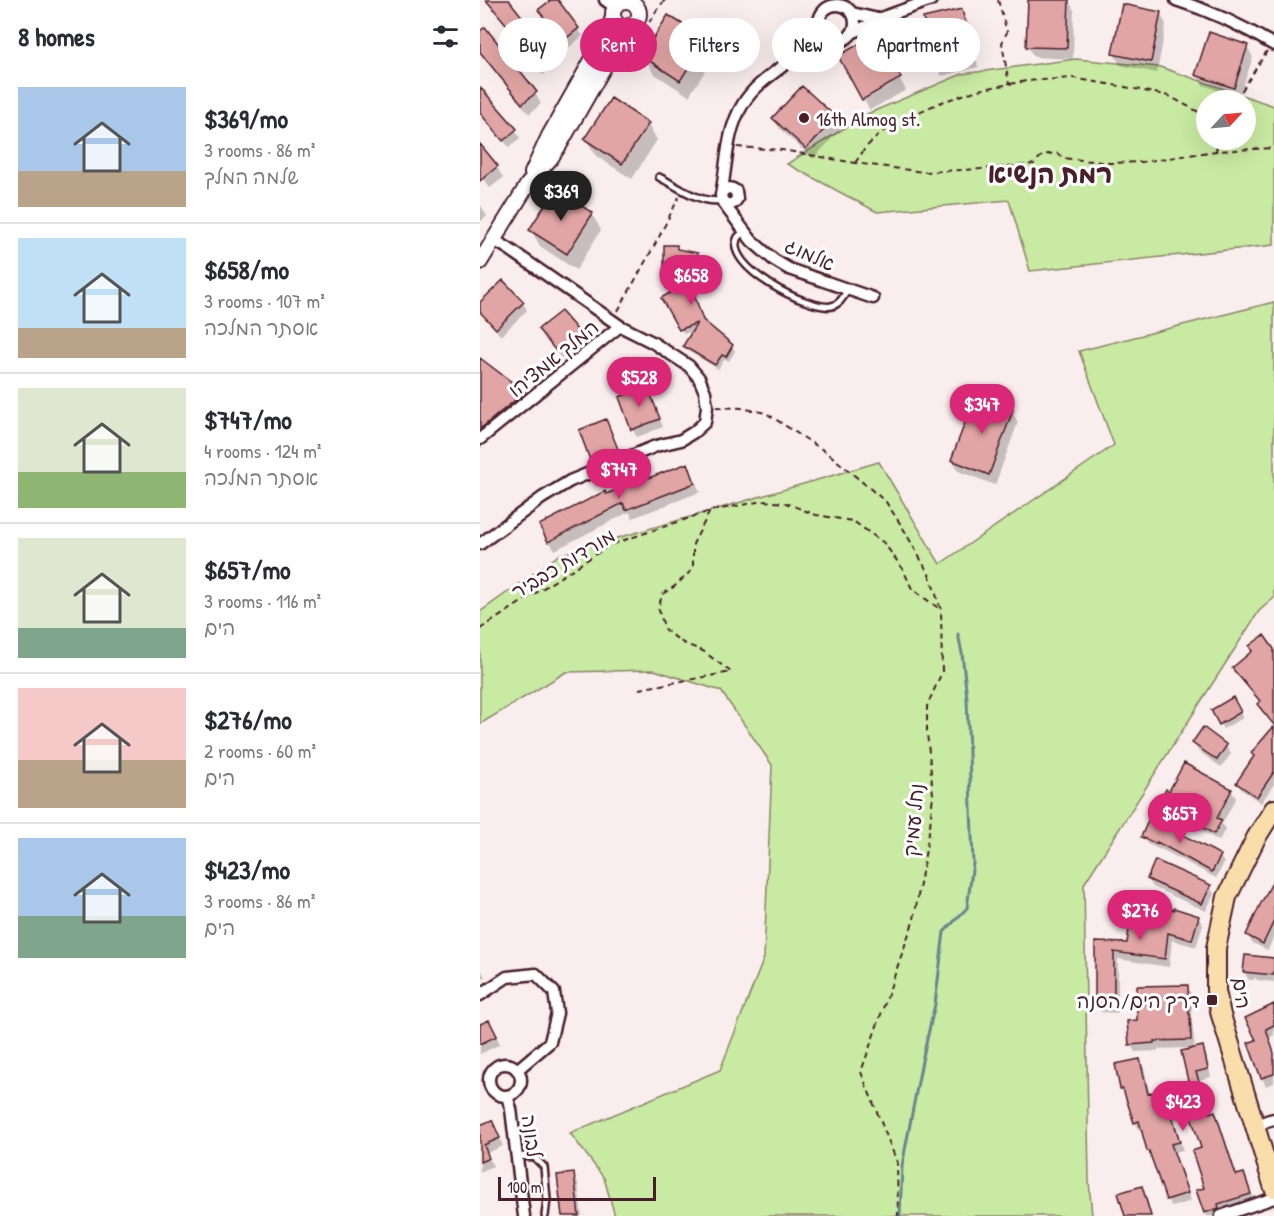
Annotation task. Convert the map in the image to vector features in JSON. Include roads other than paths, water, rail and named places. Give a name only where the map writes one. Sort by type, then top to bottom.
[{"type":"main road","name":"הים","points":[[1274,809],[1256,838],[1227,897],[1216,948],[1216,991],[1221,1015],[1274,1188]]},
{"type":"street","points":[[636,18],[645,0]]},
{"type":"street","points":[[881,18],[931,0]]},
{"type":"street","points":[[1176,0],[1227,20],[1273,44]]},
{"type":"street","points":[[480,262],[528,184],[544,145],[609,30],[617,5],[634,4],[635,18]]},
{"type":"street","points":[[821,18],[829,4],[848,7],[876,18]]},
{"type":"street","points":[[848,7],[855,24],[852,33]]},
{"type":"street","points":[[844,40],[856,31]]},
{"type":"street","points":[[528,184],[550,159],[601,72]]},
{"type":"street","points":[[722,198],[728,146],[735,119],[747,97],[774,72]]},
{"type":"street","points":[[726,160],[744,229]]},
{"type":"street","points":[[722,198],[724,189],[729,188],[736,195]]},
{"type":"street","name":"אלמוג","points":[[722,198],[752,241],[789,269],[873,298]]},
{"type":"street","points":[[480,544],[542,498],[570,481],[656,446],[681,440],[705,422],[707,407],[705,392],[699,378],[689,366],[617,323],[494,240]]},
{"type":"street","name":"המלך אמציהו","points":[[480,439],[617,323]]},
{"type":"street","points":[[480,995],[507,977],[536,975],[554,992],[556,1013],[550,1042],[517,1070]]},
{"type":"street","points":[[507,1064],[517,1070],[520,1076],[520,1087],[512,1095],[501,1096],[484,1084],[497,1066],[507,1064]]},
{"type":"street","name":"לבונה","points":[[507,1096],[511,1109],[524,1216]]},
{"type":"street","points":[[1257,1132],[1263,1122],[1274,1119]]},
{"type":"street","points":[[1221,1216],[1274,1198]]},
{"type":"lane","points":[[659,177],[708,201],[722,198]]},
{"type":"lane","points":[[744,229],[736,245],[738,254],[748,268],[764,280],[800,299],[825,307],[837,304],[847,290]]},
{"type":"lane","points":[[517,1156],[534,1157],[544,1167],[547,1199],[544,1216]]},
{"type":"waterway","points":[[900,1216],[902,1166],[935,1004],[944,932],[967,908],[973,863],[967,698],[958,634]]},
{"type":"place","name":"16th Almog st.","points":[[804,118]]},
{"type":"place","name":"דרך הים/הסנה","points":[[1212,1000]]},
{"type":"district","name":"רמת הנשיא","points":[[1050,173]]}]
